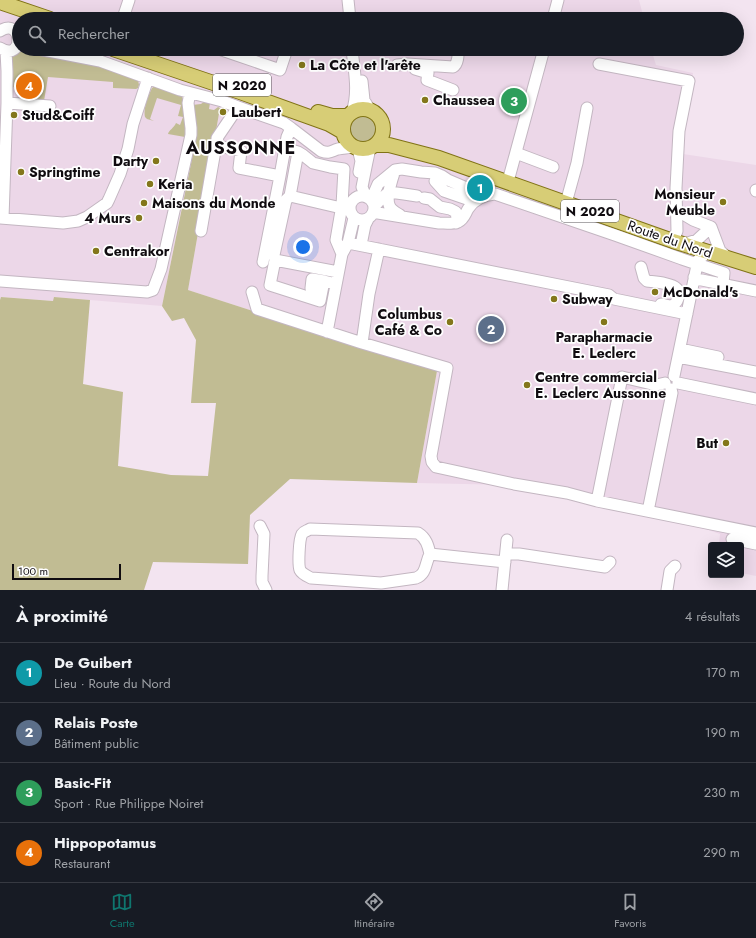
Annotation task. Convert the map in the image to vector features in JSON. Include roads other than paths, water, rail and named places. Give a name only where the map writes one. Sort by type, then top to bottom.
[{"type":"main road","points":[[0,2],[29,12]]},
{"type":"main road","points":[[0,10],[12,14]]},
{"type":"main road","name":"N 2020","points":[[134,56],[329,124],[343,134]]},
{"type":"main road","name":"N 2020","points":[[157,56],[326,115],[336,116],[350,114]]},
{"type":"main road","points":[[361,109],[370,110],[378,115],[381,119],[383,128],[382,138],[364,147],[349,144],[343,134],[343,126],[344,121],[350,114],[361,109]]},
{"type":"main road","name":"Route du Nord","points":[[383,128],[394,139],[439,158]]},
{"type":"main road","name":"Route du Nord","points":[[364,147],[389,145],[439,158],[679,243],[756,267]]},
{"type":"main road","name":"Route du Nord","points":[[742,263],[756,271]]},
{"type":"street","points":[[125,12],[129,0]]},
{"type":"street","points":[[348,0],[349,12]]},
{"type":"street","points":[[355,0],[356,12]]},
{"type":"street","points":[[555,12],[558,0]]},
{"type":"street","points":[[0,31],[12,29]]},
{"type":"street","points":[[3,49],[7,76],[7,103],[2,218],[63,223],[71,222],[87,217],[107,203],[120,174],[128,149],[133,124],[148,78]]},
{"type":"street","points":[[74,56],[94,60],[170,87],[222,101],[284,123],[321,151],[330,152],[337,149],[364,147],[356,185],[362,205],[365,225],[360,245]]},
{"type":"street","points":[[239,56],[280,70],[285,56]]},
{"type":"street","points":[[350,114],[356,95],[353,56]]},
{"type":"street","points":[[360,56],[364,100],[370,110]]},
{"type":"street","points":[[453,90],[427,80],[428,73],[397,65],[406,64],[453,67],[456,64],[457,56]]},
{"type":"street","points":[[507,182],[542,56]]},
{"type":"street","points":[[599,64],[689,81],[679,131],[676,188],[677,231],[679,243],[697,240],[711,227]]},
{"type":"street","points":[[0,281],[147,292],[153,290],[160,270],[191,135],[188,103],[190,93]]},
{"type":"street","points":[[7,103],[50,106]]},
{"type":"street","points":[[201,231],[220,134],[238,107]]},
{"type":"street","points":[[566,203],[577,163],[587,108]]},
{"type":"street","points":[[263,262],[287,137],[291,128]]},
{"type":"street","points":[[220,134],[219,146],[241,151],[239,168],[280,176]]},
{"type":"street","points":[[337,149],[343,134]]},
{"type":"street","points":[[285,148],[298,152],[313,163],[330,167],[344,168],[362,205],[361,220],[354,218],[348,243],[342,254],[327,332]]},
{"type":"street","points":[[298,152],[290,196],[286,200],[274,255],[275,260],[270,285],[320,301],[323,286],[336,284]]},
{"type":"street","points":[[516,153],[553,167]]},
{"type":"street","points":[[342,254],[336,240],[362,205],[378,184],[395,170],[402,169],[435,173],[469,188],[470,202],[463,218],[456,222],[443,223],[378,213],[362,205]]},
{"type":"street","points":[[395,170],[389,192],[389,205],[391,209],[404,217]]},
{"type":"street","points":[[421,172],[470,202]]},
{"type":"street","points":[[290,196],[337,206],[362,205],[381,199],[389,192],[404,194],[424,198],[440,207],[456,212],[456,222]]},
{"type":"street","points":[[424,198],[439,196],[459,202],[465,206],[478,198],[495,194],[500,195],[615,234],[697,265],[724,273],[723,284]]},
{"type":"street","points":[[676,212],[711,227],[720,251],[728,258]]},
{"type":"street","points":[[348,243],[609,295],[614,299],[687,314]]},
{"type":"street","points":[[362,343],[370,288],[380,249]]},
{"type":"street","points":[[648,511],[694,277],[699,259],[708,252]]},
{"type":"street","points":[[275,260],[338,272]]},
{"type":"street","points":[[621,295],[670,306],[675,304],[678,299],[678,289],[674,286],[647,281],[644,278],[641,267]]},
{"type":"street","points":[[694,277],[697,279],[756,291]]},
{"type":"street","points":[[252,292],[257,309],[362,343],[447,368],[431,456],[432,462],[436,466],[514,484],[567,493],[756,533]]},
{"type":"street","points":[[679,353],[756,364]]},
{"type":"street","points":[[679,353],[756,372]]},
{"type":"street","points":[[597,500],[622,377],[656,385],[672,383],[756,399]]},
{"type":"street","points":[[260,526],[264,534],[262,582],[266,590]]},
{"type":"street","points":[[310,529],[418,533],[425,538],[430,554],[423,574],[420,577],[381,583],[311,578],[304,575],[299,565],[300,536],[310,529]]},
{"type":"street","points":[[732,539],[756,544]]},
{"type":"street","points":[[502,590],[507,540]]},
{"type":"street","points":[[430,554],[506,558],[519,554],[604,566],[610,562]]},
{"type":"street","points":[[667,590],[670,571],[675,566]]},
{"type":"place","name":"La Côte et l'arête","points":[[302,65]]},
{"type":"place","name":"Hippopotamus","points":[[29,86]]},
{"type":"place","name":"Chaussea","points":[[425,100]]},
{"type":"place","name":"Basic-Fit","points":[[514,101]]},
{"type":"place","name":"Laubert","points":[[223,112]]},
{"type":"place","name":"Stud&Coiff","points":[[14,115]]},
{"type":"place","name":"Darty","points":[[156,161]]},
{"type":"place","name":"Springtime","points":[[21,172]]},
{"type":"place","name":"Keria","points":[[150,184]]},
{"type":"place","name":"De Guibert","points":[[480,188]]},
{"type":"place","name":"Monsieur Meuble","points":[[723,202]]},
{"type":"place","name":"Maisons du Monde","points":[[144,203]]},
{"type":"place","name":"4 Murs","points":[[139,218]]},
{"type":"place","name":"Centrakor","points":[[96,251]]},
{"type":"place","name":"McDonald's","points":[[655,292]]},
{"type":"place","name":"Subway","points":[[554,299]]},
{"type":"place","name":"Columbus Café & Co","points":[[450,322]]},
{"type":"place","name":"Parapharmacie E. Leclerc","points":[[604,322]]},
{"type":"place","name":"Relais Poste","points":[[491,329]]},
{"type":"place","name":"Centre commercial E. Leclerc Aussonne","points":[[527,385]]},
{"type":"place","name":"But","points":[[726,443]]},
{"type":"district","name":"AUSSONNE","points":[[241,148]]}]
